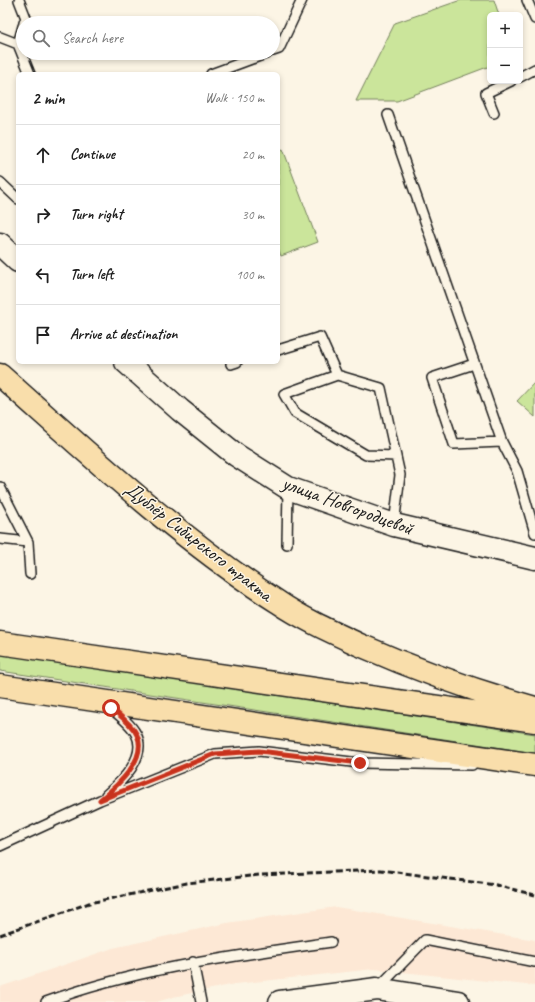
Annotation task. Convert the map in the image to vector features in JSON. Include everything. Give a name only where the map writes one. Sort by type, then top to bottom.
[{"type":"main road","name":"Дублёр Сибирского тракта","points":[[0,374],[203,549],[278,603],[335,633],[414,669],[535,708]]},
{"type":"main road","points":[[0,643],[535,721]]},
{"type":"main road","points":[[0,686],[535,766]]},
{"type":"street","name":"улица Новгородцевой","points":[[128,364],[180,410],[236,455],[288,488],[394,525],[535,558]]},
{"type":"street","points":[[280,1002],[377,989],[458,1002]]},
{"type":"lane","points":[[19,0],[25,16]]},
{"type":"lane","points":[[280,49],[302,0]]},
{"type":"lane","points":[[528,0],[535,19]]},
{"type":"lane","points":[[0,37],[16,43]]},
{"type":"lane","points":[[24,60],[29,72]]},
{"type":"lane","points":[[216,72],[249,60]]},
{"type":"lane","points":[[523,75],[535,69]]},
{"type":"lane","points":[[494,113],[486,93],[505,84]]},
{"type":"lane","points":[[388,115],[502,442],[517,471],[535,533]]},
{"type":"lane","points":[[0,182],[16,197]]},
{"type":"lane","points":[[280,349],[320,337],[336,375]]},
{"type":"lane","points":[[474,364],[432,378],[454,444],[502,442]]},
{"type":"lane","points":[[394,525],[400,474],[381,388],[336,375],[284,394],[295,413],[366,455],[396,456]]},
{"type":"lane","points":[[0,487],[28,542],[30,574]]},
{"type":"lane","points":[[287,544],[288,488]]},
{"type":"lane","points":[[0,539],[28,542]]},
{"type":"lane","points":[[99,700],[121,717],[136,733],[140,744],[138,752],[128,773],[120,783],[100,800]]},
{"type":"lane","points":[[0,846],[100,800],[215,754],[259,751],[360,763],[535,766]]},
{"type":"lane","points":[[377,989],[426,940],[535,962]]},
{"type":"lane","points":[[46,1002],[76,991],[193,962],[331,942]]},
{"type":"lane","points":[[193,962],[201,1002]]},
{"type":"shaded area","points":[[336,907],[535,940],[535,986],[374,969],[235,984],[173,997],[157,1002],[0,1002],[0,987],[113,948],[227,923]]},
{"type":"green space","points":[[461,0],[494,0],[498,12],[487,12],[487,67],[397,101],[356,101],[395,23]]},
{"type":"green space","points":[[283,149],[318,242],[281,256],[280,253],[280,150]]},
{"type":"green space","points":[[535,382],[535,417],[517,401]]},
{"type":"green space","points":[[0,653],[535,734],[535,753],[0,671]]},
{"type":"railway","points":[[0,935],[89,903],[187,883],[259,875],[381,870],[496,885],[535,895]]},
{"type":"route","points":[[111,708],[136,733],[140,744],[138,752],[128,773],[120,783],[100,800],[215,754],[259,751],[360,763]]}]
